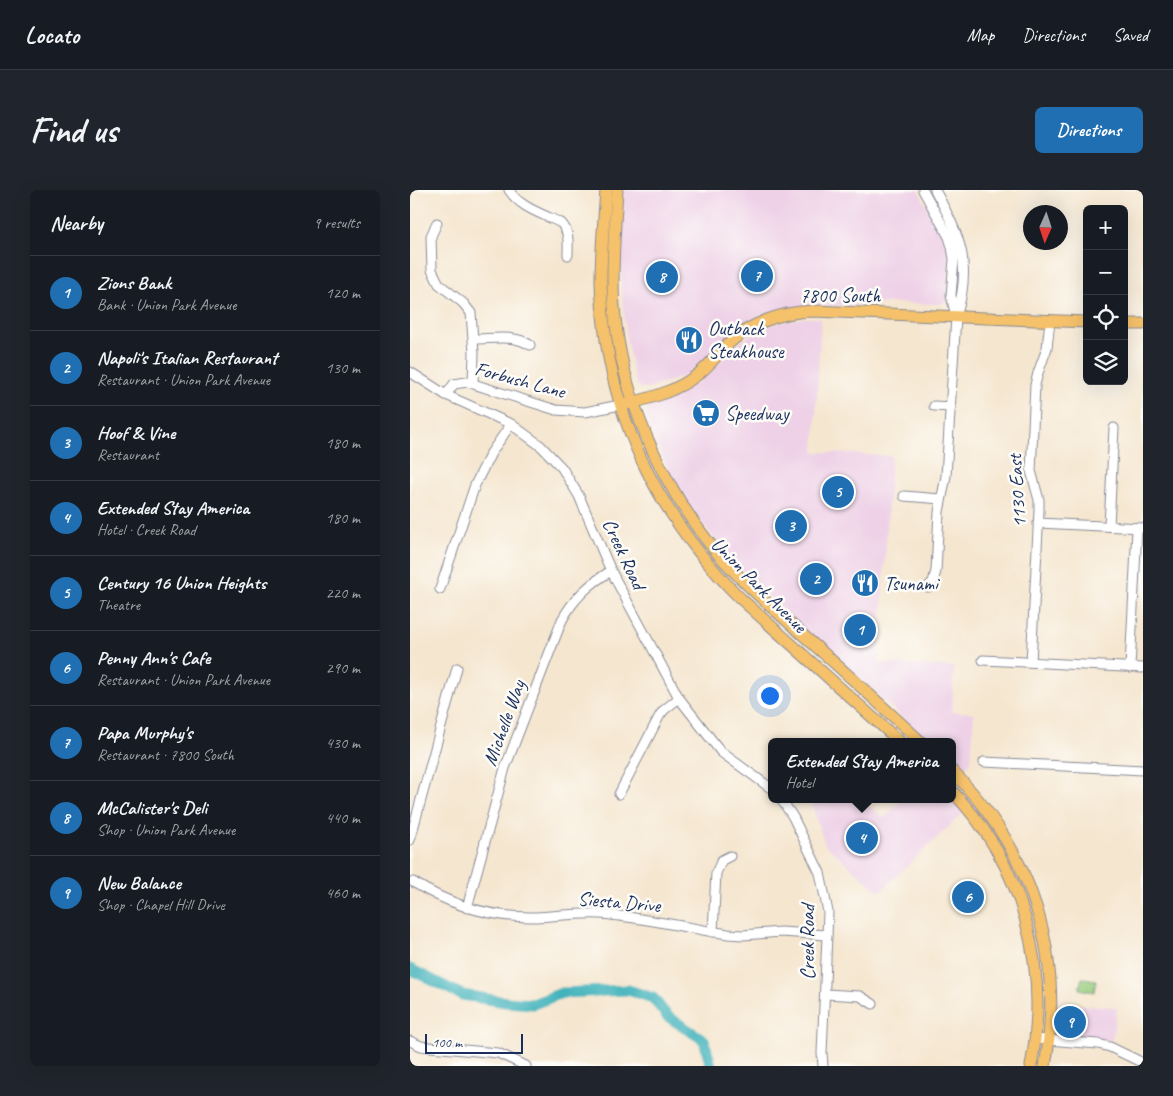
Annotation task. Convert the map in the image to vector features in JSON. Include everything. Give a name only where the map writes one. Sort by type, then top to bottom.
[{"type":"main road","name":"Union Park Avenue","points":[[606,190],[602,270],[603,315],[607,349],[620,405],[640,458],[659,495],[679,527],[704,559],[740,598],[896,738]]},
{"type":"main road","name":"Union Park Avenue","points":[[617,190],[614,306],[620,350],[627,380],[648,440],[670,485],[697,527],[719,555],[753,590],[917,738]]},
{"type":"main road","points":[[602,270],[607,284],[608,299],[610,304],[614,306]]},
{"type":"main road","name":"7800 South","points":[[620,405],[666,392],[686,383],[703,371],[742,332],[784,314],[813,311],[1083,322]]},
{"type":"main road","points":[[1128,324],[1143,324]]},
{"type":"main road","points":[[956,775],[976,797],[1002,832],[1020,864],[1034,898],[1046,941],[1052,1005],[1045,1066]]},
{"type":"main road","points":[[956,796],[973,815],[993,844],[1011,877],[1024,912],[1032,943],[1038,1003],[1036,1038],[1031,1066]]},
{"type":"street","points":[[509,190],[517,201],[565,227],[568,237],[568,255]]},
{"type":"street","points":[[923,190],[949,237],[952,247],[954,259],[951,296],[956,317]]},
{"type":"street","points":[[928,587],[933,582],[936,571],[942,499],[947,469],[956,317],[962,297],[964,258],[956,230],[936,190]]},
{"type":"street","points":[[436,223],[431,236],[432,270],[440,284],[468,308],[472,320],[474,339],[473,383]]},
{"type":"street","name":"1130 East","points":[[1031,662],[1039,500],[1031,471],[1034,404],[1036,378],[1047,348],[1050,320]]},
{"type":"street","points":[[474,339],[515,338],[523,340],[530,345]]},
{"type":"street","name":"Creek Road","points":[[410,372],[446,395],[511,424],[541,446],[562,468],[579,496],[611,571],[679,698],[721,752],[768,786]]},
{"type":"street","name":"Forbush Lane","points":[[446,395],[454,384],[461,382],[473,383],[556,410],[585,412],[620,405]]},
{"type":"street","points":[[934,406],[951,407]]},
{"type":"street","points":[[440,589],[475,484],[491,453],[511,424]]},
{"type":"street","points":[[1109,526],[1114,428]]},
{"type":"street","points":[[904,496],[942,499]]},
{"type":"street","points":[[1038,523],[1140,528],[1130,668]]},
{"type":"street","name":"Michelle Way","points":[[467,908],[505,768],[562,620],[570,605],[580,593],[611,571]]},
{"type":"street","points":[[983,660],[1143,668]]},
{"type":"street","points":[[410,840],[457,668]]},
{"type":"street","points":[[619,794],[660,715],[679,698]]},
{"type":"street","points":[[984,762],[1143,770]]},
{"type":"street","name":"Creek Road","points":[[784,803],[793,817],[820,874],[828,912],[824,1066]]},
{"type":"street","points":[[713,932],[716,873],[722,860],[730,856]]},
{"type":"street","name":"Siesta Drive","points":[[413,882],[432,894],[467,908],[520,917],[583,914],[615,915],[713,932],[743,935],[781,932],[827,935]]},
{"type":"street","points":[[825,994],[860,996],[873,1004]]},
{"type":"street","points":[[1036,1038],[1104,1045],[1143,1064]]},
{"type":"street","points":[[410,1041],[421,1046],[498,1053],[526,1066]]},
{"type":"shaded area","points":[[624,190],[918,190],[946,240],[949,260],[948,297],[945,302],[940,304],[806,305],[775,310],[756,317],[728,335],[695,368],[684,376],[648,389],[640,388],[635,381],[627,343],[621,285]]},
{"type":"shaded area","points":[[804,318],[821,318],[814,452],[891,456],[879,663],[954,667],[952,712],[974,713],[971,762],[961,771],[956,767],[956,738],[925,738],[757,586],[720,547],[685,499],[663,458],[646,419],[646,413],[650,405],[670,398],[698,383],[736,346],[752,334],[775,324]]},
{"type":"shaded area","points":[[811,803],[866,803],[884,818],[899,803],[956,803],[964,812],[880,892],[825,845]]},
{"type":"shaded area","points":[[1057,1004],[1117,1007],[1112,1041],[1060,1034],[1057,1030]]},
{"type":"green space","points":[[1082,978],[1096,980],[1094,992],[1079,989]]},
{"type":"waterway","points":[[410,969],[462,995],[506,1002],[533,1004],[562,993],[628,990],[653,998],[667,1016],[704,1040],[711,1066]]},
{"type":"place","name":"Papa Murphy's","points":[[757,276]]},
{"type":"place","name":"McCalister's Deli","points":[[662,277]]},
{"type":"place","name":"Outback Steakhouse","points":[[689,340]]},
{"type":"place","name":"Speedway","points":[[706,413]]},
{"type":"place","name":"Century 16 Union Heights","points":[[838,492]]},
{"type":"place","name":"Hoof & Vine","points":[[791,526]]},
{"type":"place","name":"Napoli's Italian Restaurant","points":[[816,579]]},
{"type":"place","name":"Tsunami","points":[[865,583]]},
{"type":"place","name":"Zions Bank","points":[[860,630]]},
{"type":"place","name":"Extended Stay America","points":[[862,838]]},
{"type":"place","name":"Penny Ann's Cafe","points":[[968,897]]},
{"type":"place","name":"New Balance","points":[[1070,1022]]}]
